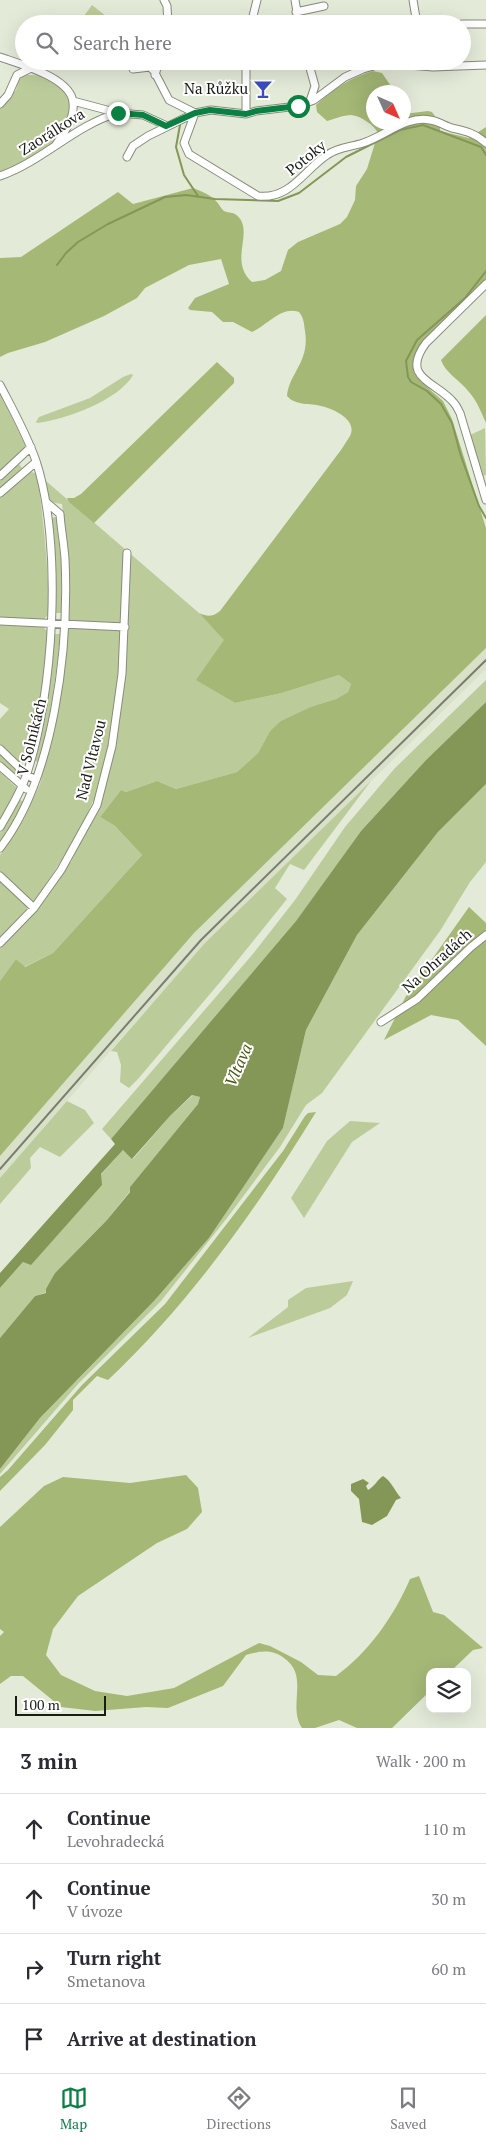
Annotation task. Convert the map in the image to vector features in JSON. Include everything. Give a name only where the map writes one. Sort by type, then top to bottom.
[{"type":"street","points":[[164,0],[167,6],[168,15]]},
{"type":"street","points":[[253,15],[257,0]]},
{"type":"street","points":[[295,0],[297,15]]},
{"type":"street","points":[[413,0],[416,15]]},
{"type":"street","points":[[296,12],[324,6]]},
{"type":"street","points":[[471,24],[486,24]]},
{"type":"street","points":[[0,57],[15,62]]},
{"type":"street","points":[[471,66],[486,65]]},
{"type":"street","points":[[0,104],[8,95],[17,75],[27,70]]},
{"type":"street","points":[[36,70],[62,85],[72,96],[73,109],[69,124],[55,146]]},
{"type":"street","points":[[152,70],[169,100],[195,113]]},
{"type":"street","points":[[155,74],[156,70]]},
{"type":"street","points":[[246,70],[246,114]]},
{"type":"street","points":[[309,102],[315,86],[311,70]]},
{"type":"street","points":[[127,157],[133,146],[166,126],[195,113],[210,110],[246,114],[298,106],[309,102],[345,77],[361,70]]},
{"type":"street","points":[[73,101],[118,113],[143,115],[166,126]]},
{"type":"street","name":"Zaorálkova","points":[[0,176],[27,164],[93,122],[118,113]]},
{"type":"street","name":"Potoky","points":[[195,113],[184,143],[189,154],[258,196],[267,197],[277,195],[290,188],[327,154],[341,148],[366,142],[417,119],[431,120],[451,128],[470,131],[486,143]]},
{"type":"street","points":[[486,284],[426,343],[421,349],[417,365],[421,378],[454,402],[460,413],[486,500]]},
{"type":"street","name":"V Solníkách","points":[[0,385],[31,447],[36,462],[46,502],[52,560],[51,624],[42,705],[27,775],[0,827]]},
{"type":"street","points":[[0,476],[31,447]]},
{"type":"street","points":[[0,493],[36,462]]},
{"type":"street","name":"V Solníkách","points":[[0,848],[32,793],[55,706],[60,671],[64,624],[65,559],[60,514],[46,502]]},
{"type":"street","name":"Nad Vltavou","points":[[0,943],[34,908],[61,870],[97,805],[112,746],[122,674],[127,553]]},
{"type":"street","points":[[0,621],[125,627]]},
{"type":"street","points":[[0,750],[27,775],[36,780]]},
{"type":"street","points":[[0,766],[22,787],[32,793]]},
{"type":"street","points":[[0,876],[34,908]]},
{"type":"street","name":"Na Ohradách","points":[[381,1022],[417,999],[486,935]]},
{"type":"shaded area","points":[[92,5],[105,15],[85,15]]},
{"type":"shaded area","points":[[373,71],[382,73],[390,85],[366,85],[366,120],[351,115],[327,121],[317,112],[316,105],[329,94],[356,77]]},
{"type":"shaded area","points":[[20,75],[40,76],[57,84],[69,100],[69,119],[59,137],[51,145],[27,161],[0,173],[0,108],[16,90]]},
{"type":"shaded area","points":[[428,111],[432,112],[440,123],[440,131],[469,138],[486,127],[486,280],[415,358],[413,366],[421,382],[443,401],[452,419],[486,528],[486,648],[194,933],[0,1156],[0,981],[16,959],[25,967],[53,953],[142,855],[115,826],[100,817],[121,790],[126,792],[157,781],[176,789],[237,772],[258,753],[270,731],[281,721],[313,706],[336,699],[348,692],[351,684],[339,675],[282,693],[235,703],[196,680],[224,640],[199,613],[210,616],[220,611],[341,450],[352,430],[348,420],[338,413],[321,406],[299,403],[287,396],[291,381],[305,351],[306,342],[303,319],[299,312],[292,311],[280,314],[252,332],[233,322],[223,322],[212,312],[190,310],[188,308],[195,298],[229,284],[221,259],[189,265],[145,288],[137,298],[104,316],[45,342],[0,357],[0,258],[21,257],[118,192],[133,204],[193,188],[209,195],[224,211],[235,214],[241,220],[243,236],[241,255],[245,273],[252,282],[265,280],[281,271],[288,250],[298,242],[340,224],[347,217],[355,200],[356,186],[367,169],[378,133],[376,130],[411,130],[411,113]]},
{"type":"shaded area","points":[[486,315],[486,423],[472,395],[446,369],[441,360]]},
{"type":"shaded area","points":[[217,362],[234,378],[234,383],[94,523],[69,502],[67,498],[74,498],[81,494]]},
{"type":"shaded area","points":[[131,374],[133,375],[126,384],[104,400],[62,418],[36,422],[39,417],[90,398]]},
{"type":"shaded area","points":[[0,393],[25,448],[0,471]]},
{"type":"shaded area","points":[[485,428],[486,475],[479,477],[468,436]]},
{"type":"shaded area","points":[[19,464],[22,468],[0,488],[0,481]]},
{"type":"shaded area","points":[[27,473],[37,474],[42,509],[47,561],[49,614],[43,620],[0,618],[0,497]]},
{"type":"shaded area","points":[[46,481],[199,613],[225,640],[197,680],[235,703],[282,693],[339,675],[351,684],[348,692],[336,699],[313,706],[270,731],[258,753],[237,772],[176,789],[157,781],[126,792],[121,790],[100,817],[115,826],[142,855],[53,953],[24,967],[16,959],[0,981],[0,946],[67,864],[71,862],[102,795],[93,801],[77,836],[37,898],[0,937],[0,855],[24,819],[40,784],[55,724],[62,687],[66,648],[66,541],[62,504],[49,502]]},
{"type":"shaded area","points":[[56,517],[61,560],[61,613],[55,613],[55,561],[51,518]]},
{"type":"shaded area","points":[[0,625],[43,627],[48,632],[41,700],[27,762],[23,763],[12,759],[0,746],[0,719],[9,709],[0,703]]},
{"type":"shaded area","points":[[54,634],[60,634],[57,667],[39,762],[34,761],[50,683]]},
{"type":"shaded area","points":[[486,648],[486,669],[247,902],[139,1018],[0,1178],[0,1156],[194,933]]},
{"type":"shaded area","points":[[486,680],[486,702],[426,760],[361,831],[296,921],[111,1139],[102,1129],[252,955],[295,900],[345,827],[395,768]]},
{"type":"shaded area","points":[[0,754],[18,771],[14,775],[0,762]]},
{"type":"shaded area","points":[[0,772],[16,787],[16,792],[0,820]]},
{"type":"shaded area","points":[[371,781],[304,870],[290,864],[275,888],[287,899],[221,981],[129,1088],[120,1082],[121,1065],[117,1052],[111,1051],[205,943]]},
{"type":"shaded area","points":[[486,784],[486,862],[470,882],[440,931],[322,1093],[306,1105],[280,1147],[161,1301],[78,1384],[0,1474],[0,1469],[40,1418],[154,1301],[209,1238],[283,1128],[306,1030],[357,935],[438,832]]},
{"type":"shaded area","points":[[20,800],[25,802],[0,843],[0,833]]},
{"type":"shaded area","points":[[469,907],[486,923],[486,1046],[458,1020],[431,1015],[384,1040],[406,996]]},
{"type":"shaded area","points":[[193,1095],[200,1097],[198,1104],[130,1187],[130,1191],[107,1220],[55,1273],[47,1292],[35,1296],[0,1338],[0,1288],[123,1150],[133,1159],[170,1116]]},
{"type":"shaded area","points":[[67,1101],[85,1110],[94,1123],[60,1157],[40,1147],[30,1158],[31,1168],[0,1204],[0,1178]]},
{"type":"shaded area","points":[[316,1112],[246,1219],[194,1287],[167,1319],[108,1380],[97,1376],[73,1400],[73,1410],[45,1445],[0,1491],[0,1477],[82,1385],[165,1304],[283,1151],[305,1116],[308,1113]]},
{"type":"shaded area","points":[[350,1121],[380,1123],[352,1142],[304,1218],[291,1198],[327,1141]]},
{"type":"shaded area","points":[[353,1281],[347,1295],[330,1308],[248,1338],[288,1307],[288,1300],[306,1288]]},
{"type":"shaded area","points":[[186,1475],[198,1488],[202,1512],[187,1529],[157,1543],[78,1596],[53,1629],[46,1655],[61,1675],[95,1691],[127,1696],[174,1688],[259,1643],[270,1646],[301,1662],[318,1675],[336,1676],[370,1645],[388,1620],[410,1579],[419,1576],[433,1612],[444,1615],[483,1648],[473,1650],[454,1668],[426,1668],[426,1695],[392,1728],[357,1728],[339,1720],[315,1728],[302,1728],[297,1710],[296,1673],[292,1665],[284,1658],[270,1652],[246,1655],[223,1686],[168,1708],[146,1707],[95,1711],[61,1707],[23,1676],[11,1676],[0,1684],[0,1636],[4,1632],[0,1629],[0,1527],[44,1486],[63,1477],[130,1483]]},
{"type":"water","name":"Vltava","points":[[486,702],[486,784],[438,832],[357,935],[306,1030],[283,1128],[209,1238],[154,1301],[40,1418],[0,1469],[0,1338],[35,1296],[46,1293],[46,1289],[55,1273],[107,1220],[130,1192],[130,1187],[198,1104],[200,1097],[192,1095],[170,1116],[132,1159],[123,1150],[101,1174],[102,1185],[31,1265],[23,1262],[0,1288],[0,1273],[115,1144],[111,1139],[296,921],[361,831],[426,760]]},
{"type":"water","points":[[383,1476],[391,1483],[401,1498],[396,1500],[387,1516],[372,1525],[362,1522],[359,1499],[351,1491],[351,1484],[363,1479],[369,1483],[366,1486],[368,1490]]},
{"type":"waterway","points":[[180,125],[176,147],[184,175],[198,196]]},
{"type":"waterway","points":[[57,265],[78,242],[108,224],[165,197],[186,195],[215,199],[278,201],[299,193],[346,157],[400,130],[423,125],[481,147],[486,155]]},
{"type":"waterway","points":[[486,271],[465,298],[417,340],[406,361],[408,377],[411,382],[427,391],[441,404],[452,423],[461,456],[479,506],[486,518]]},
{"type":"railway","points":[[0,1169],[201,940],[486,660]]},
{"type":"place","name":"Na Růžku","points":[[263,89]]},
{"type":"route","points":[[118,113],[132,112],[166,126],[195,113],[210,110],[246,114],[298,106]]}]
